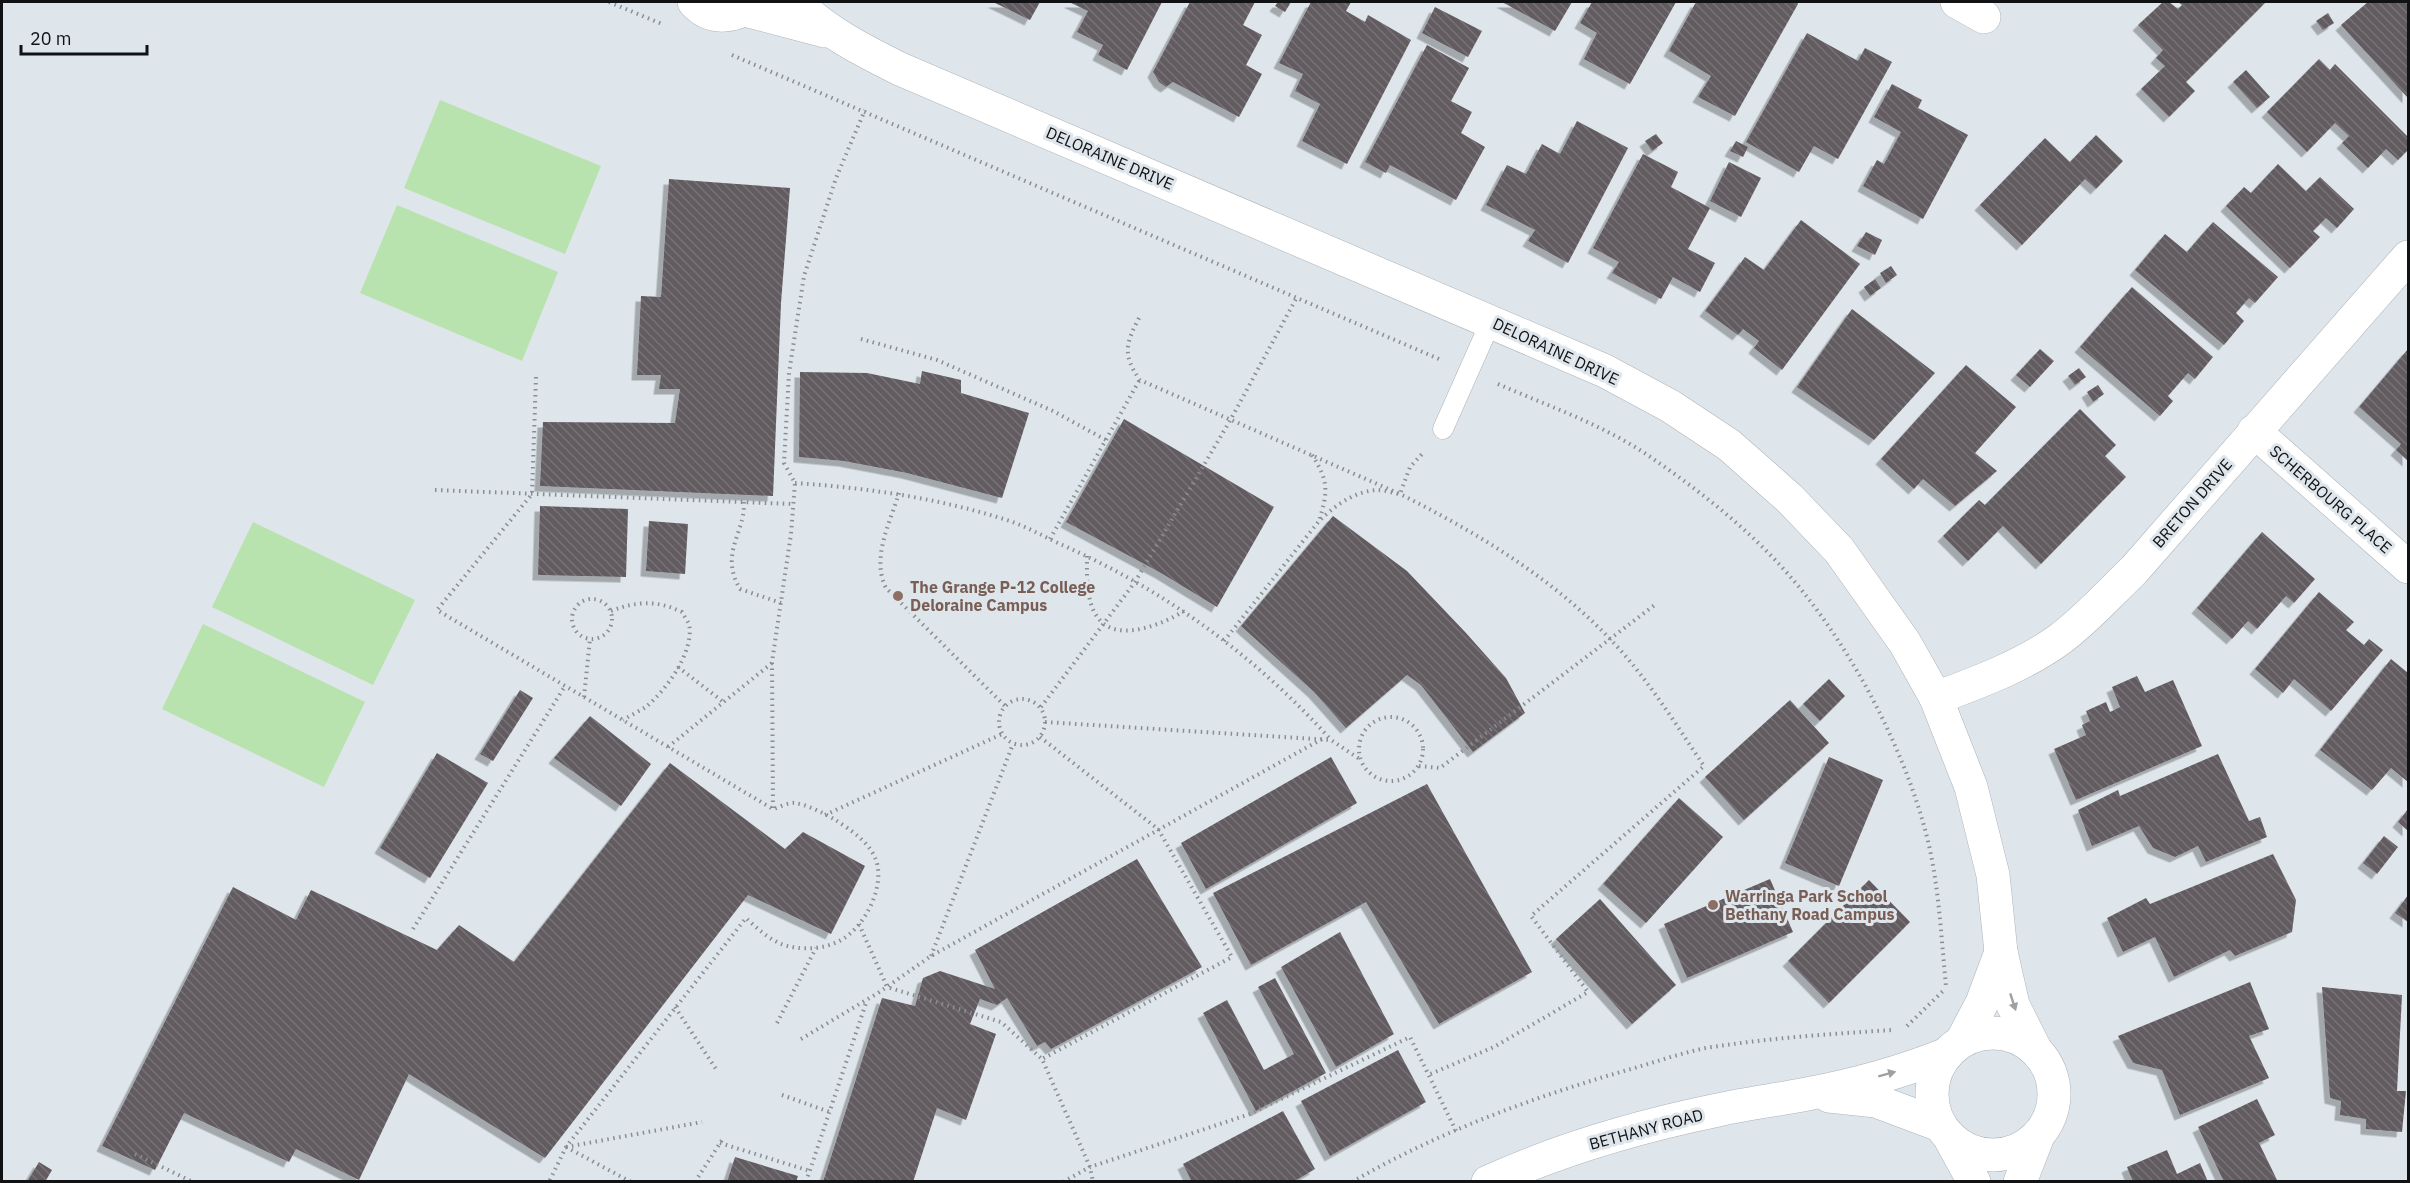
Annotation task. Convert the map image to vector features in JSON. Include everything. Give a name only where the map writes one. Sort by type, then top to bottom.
[{"type":"street","points":[[694,2],[708,12],[720,15],[733,15],[750,6]]},
{"type":"street","name":"DELORAINE DRIVE","points":[[796,2],[833,33]]},
{"type":"street","name":"DELORAINE DRIVE","points":[[750,6],[833,33],[900,69],[1605,371],[1670,406],[1729,445],[1789,498],[1839,550],[1905,643],[1936,698],[1971,787],[1993,875],[2001,952],[2013,1005],[2035,1049]]},
{"type":"street","name":"BRETON DRIVE","points":[[1936,698],[1990,677],[2061,639],[2134,570],[2254,430],[2409,257]]},
{"type":"street","name":"SCHERBOURG PLACE","points":[[2254,430],[2409,567]]},
{"type":"street","name":"DELORAINE DRIVE","points":[[1954,1047],[1982,1003],[2001,952]]},
{"type":"street","points":[[1974,1182],[1933,1108],[1932,1090],[1936,1070],[1954,1047],[1980,1034],[2000,1033],[2018,1038],[2035,1049],[2046,1064],[2053,1082],[2054,1102],[2049,1120],[2038,1136],[2020,1182]]},
{"type":"street","name":"BETHANY ROAD","points":[[1488,1182],[1569,1150],[1648,1126],[1719,1109],[1810,1094],[1915,1066],[1954,1047]]},
{"type":"street","name":"BETHANY ROAD","points":[[1810,1094],[1876,1101],[1946,1132]]},
{"type":"street","points":[[1946,1132],[1967,1150],[1984,1155],[2004,1154],[2023,1148],[2038,1136]]},
{"type":"lane","points":[[1443,429],[1491,321]]},
{"type":"path","points":[[609,2],[664,25]]},
{"type":"path","points":[[727,52],[1598,427],[1645,453],[1715,505],[1771,556],[1830,627],[1870,696],[1900,758],[1927,836],[1936,883],[1947,988],[1904,1029]]},
{"type":"path","points":[[773,809],[772,663],[795,483],[784,463],[789,373],[804,276],[836,178],[865,111]]},
{"type":"path","points":[[1041,707],[1135,582],[1231,419],[1297,297]]},
{"type":"path","points":[[1139,318],[1127,341],[1131,368],[1140,380],[1400,494],[1439,514],[1493,547],[1566,597],[1609,639],[1633,665],[1704,766],[1531,916],[1588,992],[1494,1047],[1428,1075]]},
{"type":"path","points":[[861,339],[937,360],[1053,411],[1106,440]]},
{"type":"path","points":[[536,377],[532,494],[437,610],[773,809],[794,803],[825,815],[854,831],[871,852],[878,867],[878,885],[871,904],[859,924],[842,940],[805,949],[779,944],[746,918],[566,1147],[549,1182]]},
{"type":"path","points":[[1050,539],[1140,380]]},
{"type":"path","points":[[1400,494],[1410,467],[1422,453],[1431,450]]},
{"type":"path","points":[[1312,454],[1323,472],[1328,494],[1319,521]]},
{"type":"path","points":[[795,483],[899,493],[1012,522],[1087,556],[1184,611],[1224,641],[1300,705],[1331,740],[1361,760]]},
{"type":"path","points":[[435,490],[793,504]]},
{"type":"path","points":[[1224,641],[1319,521],[1333,507],[1355,496],[1377,490],[1400,494]]},
{"type":"path","points":[[899,493],[880,556],[880,576],[886,588],[1005,706]]},
{"type":"path","points":[[744,502],[744,514],[732,552],[734,579],[740,589],[781,603]]},
{"type":"path","points":[[1087,556],[1087,584],[1094,609],[1104,624],[1123,630],[1145,628],[1166,622],[1184,611]]},
{"type":"path","points":[[597,599],[608,606],[611,612],[611,625],[603,636],[590,639],[578,634],[574,628],[572,615],[578,603],[597,599]]},
{"type":"path","points":[[611,612],[625,606],[646,602],[666,604],[682,612],[689,625],[689,638],[668,686],[646,706],[622,720]]},
{"type":"path","points":[[1419,766],[1440,768],[1656,603]]},
{"type":"path","points":[[584,698],[590,639]]},
{"type":"path","points":[[667,747],[772,663]]},
{"type":"path","points":[[678,667],[722,701]]},
{"type":"path","points":[[413,929],[565,686]]},
{"type":"path","points":[[1019,699],[1035,702],[1041,707],[1046,722],[1040,737],[1028,745],[1013,744],[1002,734],[999,720],[1005,706],[1019,699]]},
{"type":"path","points":[[1384,717],[1395,717],[1415,727],[1421,735],[1424,756],[1419,766],[1404,780],[1394,782],[1373,777],[1361,760],[1360,738],[1374,722],[1384,717]]},
{"type":"path","points":[[1046,722],[1331,740]]},
{"type":"path","points":[[825,815],[1002,734]]},
{"type":"path","points":[[1040,737],[1158,829],[1232,957],[1042,1059]]},
{"type":"path","points":[[801,1039],[867,1000],[931,956],[1322,739]]},
{"type":"path","points":[[931,956],[1013,744]]},
{"type":"path","points":[[859,924],[887,987],[1001,1022],[1042,1059],[1090,1167],[1093,1182]]},
{"type":"path","points":[[777,1023],[817,947]]},
{"type":"path","points":[[806,1182],[867,1000]]},
{"type":"path","points":[[675,1007],[718,1072]]},
{"type":"path","points":[[1352,1182],[1483,1118],[1599,1078],[1704,1049],[1789,1036],[1893,1030]]},
{"type":"path","points":[[1062,1182],[1090,1167],[1250,1114],[1410,1037],[1456,1131]]},
{"type":"path","points":[[782,1095],[830,1112]]},
{"type":"path","points":[[566,1147],[702,1122]]},
{"type":"path","points":[[695,1182],[724,1137]]},
{"type":"path","points":[[720,1143],[810,1171]]},
{"type":"path","points":[[566,1147],[631,1182]]},
{"type":"path","points":[[135,1154],[193,1182]]},
{"type":"green space","points":[[440,100],[601,166],[565,254],[404,188]]},
{"type":"green space","points":[[397,205],[558,272],[522,361],[360,293]]},
{"type":"green space","points":[[253,522],[415,600],[373,685],[212,607]]},
{"type":"green space","points":[[203,624],[365,702],[324,787],[162,709]]},
{"type":"building","points":[[993,2],[1040,2],[1030,20]]},
{"type":"building","points":[[1069,2],[1162,2],[1127,70],[1098,55],[1103,45],[1077,32],[1088,11]]},
{"type":"building","points":[[1190,2],[1255,2],[1243,25],[1262,35],[1246,65],[1262,74],[1239,117],[1173,82],[1166,87],[1159,82],[1153,72]]},
{"type":"building","points":[[1278,2],[1291,2],[1285,12],[1275,6]]},
{"type":"building","points":[[1311,2],[1351,2],[1346,11],[1365,22],[1368,15],[1411,40],[1347,164],[1302,141],[1320,104],[1295,91],[1303,74],[1279,63]]},
{"type":"building","points":[[1502,2],[1572,2],[1555,31]]},
{"type":"building","points":[[1592,2],[1676,2],[1630,84],[1584,59],[1597,33],[1580,23]]},
{"type":"building","points":[[1696,2],[1797,2],[1798,4],[1735,116],[1698,97],[1711,76],[1669,51]]},
{"type":"building","points":[[2163,2],[2169,2],[2178,9],[2182,5],[2178,2],[2266,2],[2186,82],[2195,91],[2169,117],[2141,89],[2165,66],[2156,58],[2163,50],[2138,25]]},
{"type":"building","points":[[2368,2],[2408,2],[2408,98],[2341,25]]},
{"type":"building","points":[[1435,7],[1482,31],[1468,57],[1422,33]]},
{"type":"building","points":[[2328,13],[2334,23],[2323,30],[2316,21]]},
{"type":"building","points":[[1807,33],[1858,61],[1865,48],[1892,62],[1838,159],[1814,146],[1799,172],[1746,142]]},
{"type":"building","points":[[1427,45],[1469,68],[1451,101],[1472,112],[1461,133],[1485,147],[1456,200],[1390,165],[1386,173],[1365,162]]},
{"type":"building","points":[[2319,59],[2330,70],[2335,64],[2408,137],[2408,150],[2398,160],[2386,149],[2368,168],[2342,143],[2349,136],[2335,123],[2307,152],[2267,112]]},
{"type":"building","points":[[2246,70],[2270,97],[2257,108],[2233,82]]},
{"type":"building","points":[[1892,84],[1922,100],[1918,108],[1968,135],[1923,219],[1863,186],[1877,160],[1884,164],[1901,132],[1874,117]]},
{"type":"building","points":[[1577,121],[1628,148],[1568,263],[1528,241],[1535,230],[1486,205],[1507,165],[1526,174],[1542,144],[1560,154]]},
{"type":"building","points":[[1656,134],[1663,143],[1652,151],[1645,141]]},
{"type":"building","points":[[2096,135],[2123,161],[2096,189],[2085,179],[2022,245],[1980,205],[2045,138],[2070,162]]},
{"type":"building","points":[[1736,141],[1748,147],[1743,157],[1730,151]]},
{"type":"building","points":[[1643,154],[1678,172],[1671,187],[1710,208],[1688,249],[1715,263],[1700,292],[1673,277],[1661,299],[1612,273],[1619,262],[1593,248]]},
{"type":"building","points":[[1729,162],[1761,178],[1741,217],[1710,201]]},
{"type":"building","points":[[2278,164],[2306,191],[2320,177],[2354,209],[2337,228],[2326,218],[2313,231],[2320,237],[2290,268],[2226,206],[2244,187],[2251,193]]},
{"type":"building","points":[[669,179],[790,188],[781,303],[773,496],[540,486],[543,422],[675,423],[680,389],[659,389],[661,375],[637,375],[641,296],[661,297]]},
{"type":"building","points":[[1801,220],[1860,264],[1782,370],[1754,348],[1759,341],[1743,329],[1738,335],[1705,311],[1745,257],[1764,270]]},
{"type":"building","points":[[2213,222],[2278,277],[2255,303],[2249,298],[2236,313],[2244,321],[2224,345],[2135,270],[2165,234],[2187,252]]},
{"type":"building","points":[[1866,232],[1882,240],[1875,255],[1857,246]]},
{"type":"building","points":[[1891,266],[1897,275],[1886,283],[1880,273]]},
{"type":"building","points":[[1875,279],[1881,288],[1870,296],[1864,287]]},
{"type":"building","points":[[2132,287],[2213,357],[2195,379],[2188,373],[2168,396],[2173,401],[2160,416],[2080,347]]},
{"type":"building","points":[[1852,309],[1935,373],[1874,440],[1797,387]]},
{"type":"building","points":[[2040,349],[2054,361],[2030,387],[2016,375]]},
{"type":"building","points":[[2408,349],[2408,461],[2396,450],[2401,444],[2359,407]]},
{"type":"building","points":[[1966,365],[2016,407],[1975,453],[1997,471],[1955,506],[1923,479],[1914,489],[1881,459]]},
{"type":"building","points":[[2079,368],[2086,377],[2075,385],[2068,376]]},
{"type":"building","points":[[922,371],[961,380],[961,393],[1029,413],[1002,498],[907,473],[844,461],[799,457],[800,372],[867,373],[920,384]]},
{"type":"building","points":[[2098,385],[2104,394],[2093,402],[2087,392]]},
{"type":"building","points":[[2080,409],[2116,445],[2105,456],[2126,477],[2041,564],[2003,526],[1968,561],[1943,536],[1979,500],[1985,505]]},
{"type":"building","points":[[1124,419],[1274,507],[1217,607],[1161,573],[1066,522]]},
{"type":"building","points":[[540,506],[628,509],[626,577],[538,575]]},
{"type":"building","points":[[1333,516],[1407,571],[1506,678],[1525,713],[1473,752],[1421,685],[1407,675],[1346,728],[1314,692],[1241,626]]},
{"type":"building","points":[[649,521],[688,524],[685,574],[646,571]]},
{"type":"building","points":[[2262,532],[2315,579],[2294,603],[2286,596],[2257,629],[2248,621],[2232,639],[2197,608]]},
{"type":"building","points":[[2319,592],[2354,622],[2346,630],[2364,645],[2369,639],[2383,650],[2331,711],[2294,679],[2283,693],[2255,669]]},
{"type":"building","points":[[2391,659],[2408,673],[2408,782],[2391,768],[2372,790],[2320,750]]},
{"type":"building","points":[[2137,676],[2145,692],[2173,680],[2202,746],[2076,800],[2054,749],[2086,735],[2082,725],[2090,721],[2086,711],[2106,702],[2110,712],[2120,707],[2112,687]]},
{"type":"building","points":[[1829,679],[1845,696],[1820,721],[1803,704]]},
{"type":"building","points":[[520,690],[533,698],[493,761],[480,754]]},
{"type":"building","points":[[1790,700],[1829,743],[1744,820],[1705,777]]},
{"type":"building","points":[[590,716],[651,764],[621,806],[554,758]]},
{"type":"building","points":[[437,753],[488,783],[430,878],[380,848]]},
{"type":"building","points":[[2218,754],[2249,821],[2260,817],[2267,837],[2206,862],[2198,846],[2175,857],[2153,848],[2139,826],[2092,846],[2078,810],[2118,790],[2120,796]]},
{"type":"building","points":[[1331,757],[1357,803],[1206,889],[1181,843]]},
{"type":"building","points":[[1829,757],[1883,780],[1839,886],[1785,863]]},
{"type":"building","points":[[670,763],[785,849],[803,832],[865,866],[831,934],[748,895],[545,1158],[409,1074],[359,1180],[296,1149],[289,1162],[184,1113],[155,1170],[102,1146],[233,887],[296,920],[311,890],[437,950],[459,925],[514,962]]},
{"type":"building","points":[[1427,784],[1532,972],[1439,1024],[1366,902],[1251,965],[1213,893]]},
{"type":"building","points":[[1679,798],[1723,837],[1646,923],[1603,884]]},
{"type":"building","points":[[2408,809],[2408,831],[2398,822]]},
{"type":"building","points":[[2384,836],[2398,847],[2377,874],[2363,863]]},
{"type":"building","points":[[2273,854],[2296,900],[2292,932],[2235,956],[2230,950],[2174,977],[2155,937],[2123,952],[2107,918],[2146,898],[2150,904]]},
{"type":"building","points":[[1137,859],[1202,967],[1051,1049],[1045,1042],[1037,1046],[1007,998],[997,1005],[980,999],[970,1024],[996,1034],[966,1120],[937,1108],[913,1182],[823,1182],[882,998],[915,1006],[923,978],[940,971],[995,989],[975,950]]},
{"type":"building","points":[[1770,879],[1793,932],[1687,978],[1664,924]]},
{"type":"building","points":[[1869,880],[1910,922],[1829,1003],[1788,961]]},
{"type":"building","points":[[2408,895],[2408,922],[2395,913]]},
{"type":"building","points":[[1600,899],[1676,985],[1632,1024],[1556,939]]},
{"type":"building","points":[[1340,932],[1394,1034],[1336,1067],[1281,967]]},
{"type":"building","points":[[1275,978],[1326,1073],[1256,1111],[1203,1013],[1227,1000],[1264,1070],[1294,1054],[1258,987]]},
{"type":"building","points":[[2250,982],[2269,1029],[2249,1036],[2269,1078],[2180,1115],[2162,1070],[2133,1063],[2118,1036]]},
{"type":"building","points":[[2322,987],[2402,995],[2397,1091],[2406,1091],[2402,1132],[2366,1129],[2366,1119],[2340,1115],[2341,1101],[2330,1098]]},
{"type":"building","points":[[1398,1050],[1426,1102],[1330,1156],[1301,1101]]},
{"type":"building","points":[[2257,1099],[2275,1135],[2259,1143],[2278,1182],[2224,1182],[2198,1127]]},
{"type":"building","points":[[1283,1111],[1315,1169],[1293,1182],[1192,1182],[1183,1164]]},
{"type":"building","points":[[2167,1150],[2177,1174],[2200,1163],[2208,1182],[2133,1182],[2127,1167]]},
{"type":"building","points":[[735,1157],[798,1176],[796,1182],[727,1182]]},
{"type":"building","points":[[39,1162],[52,1170],[45,1182],[27,1182]]},
{"type":"place","name":"The Grange P-12 College Deloraine Campus","points":[[898,596]]},
{"type":"place","name":"Warringa Park School Bethany Road Campus","points":[[1713,905]]}]
